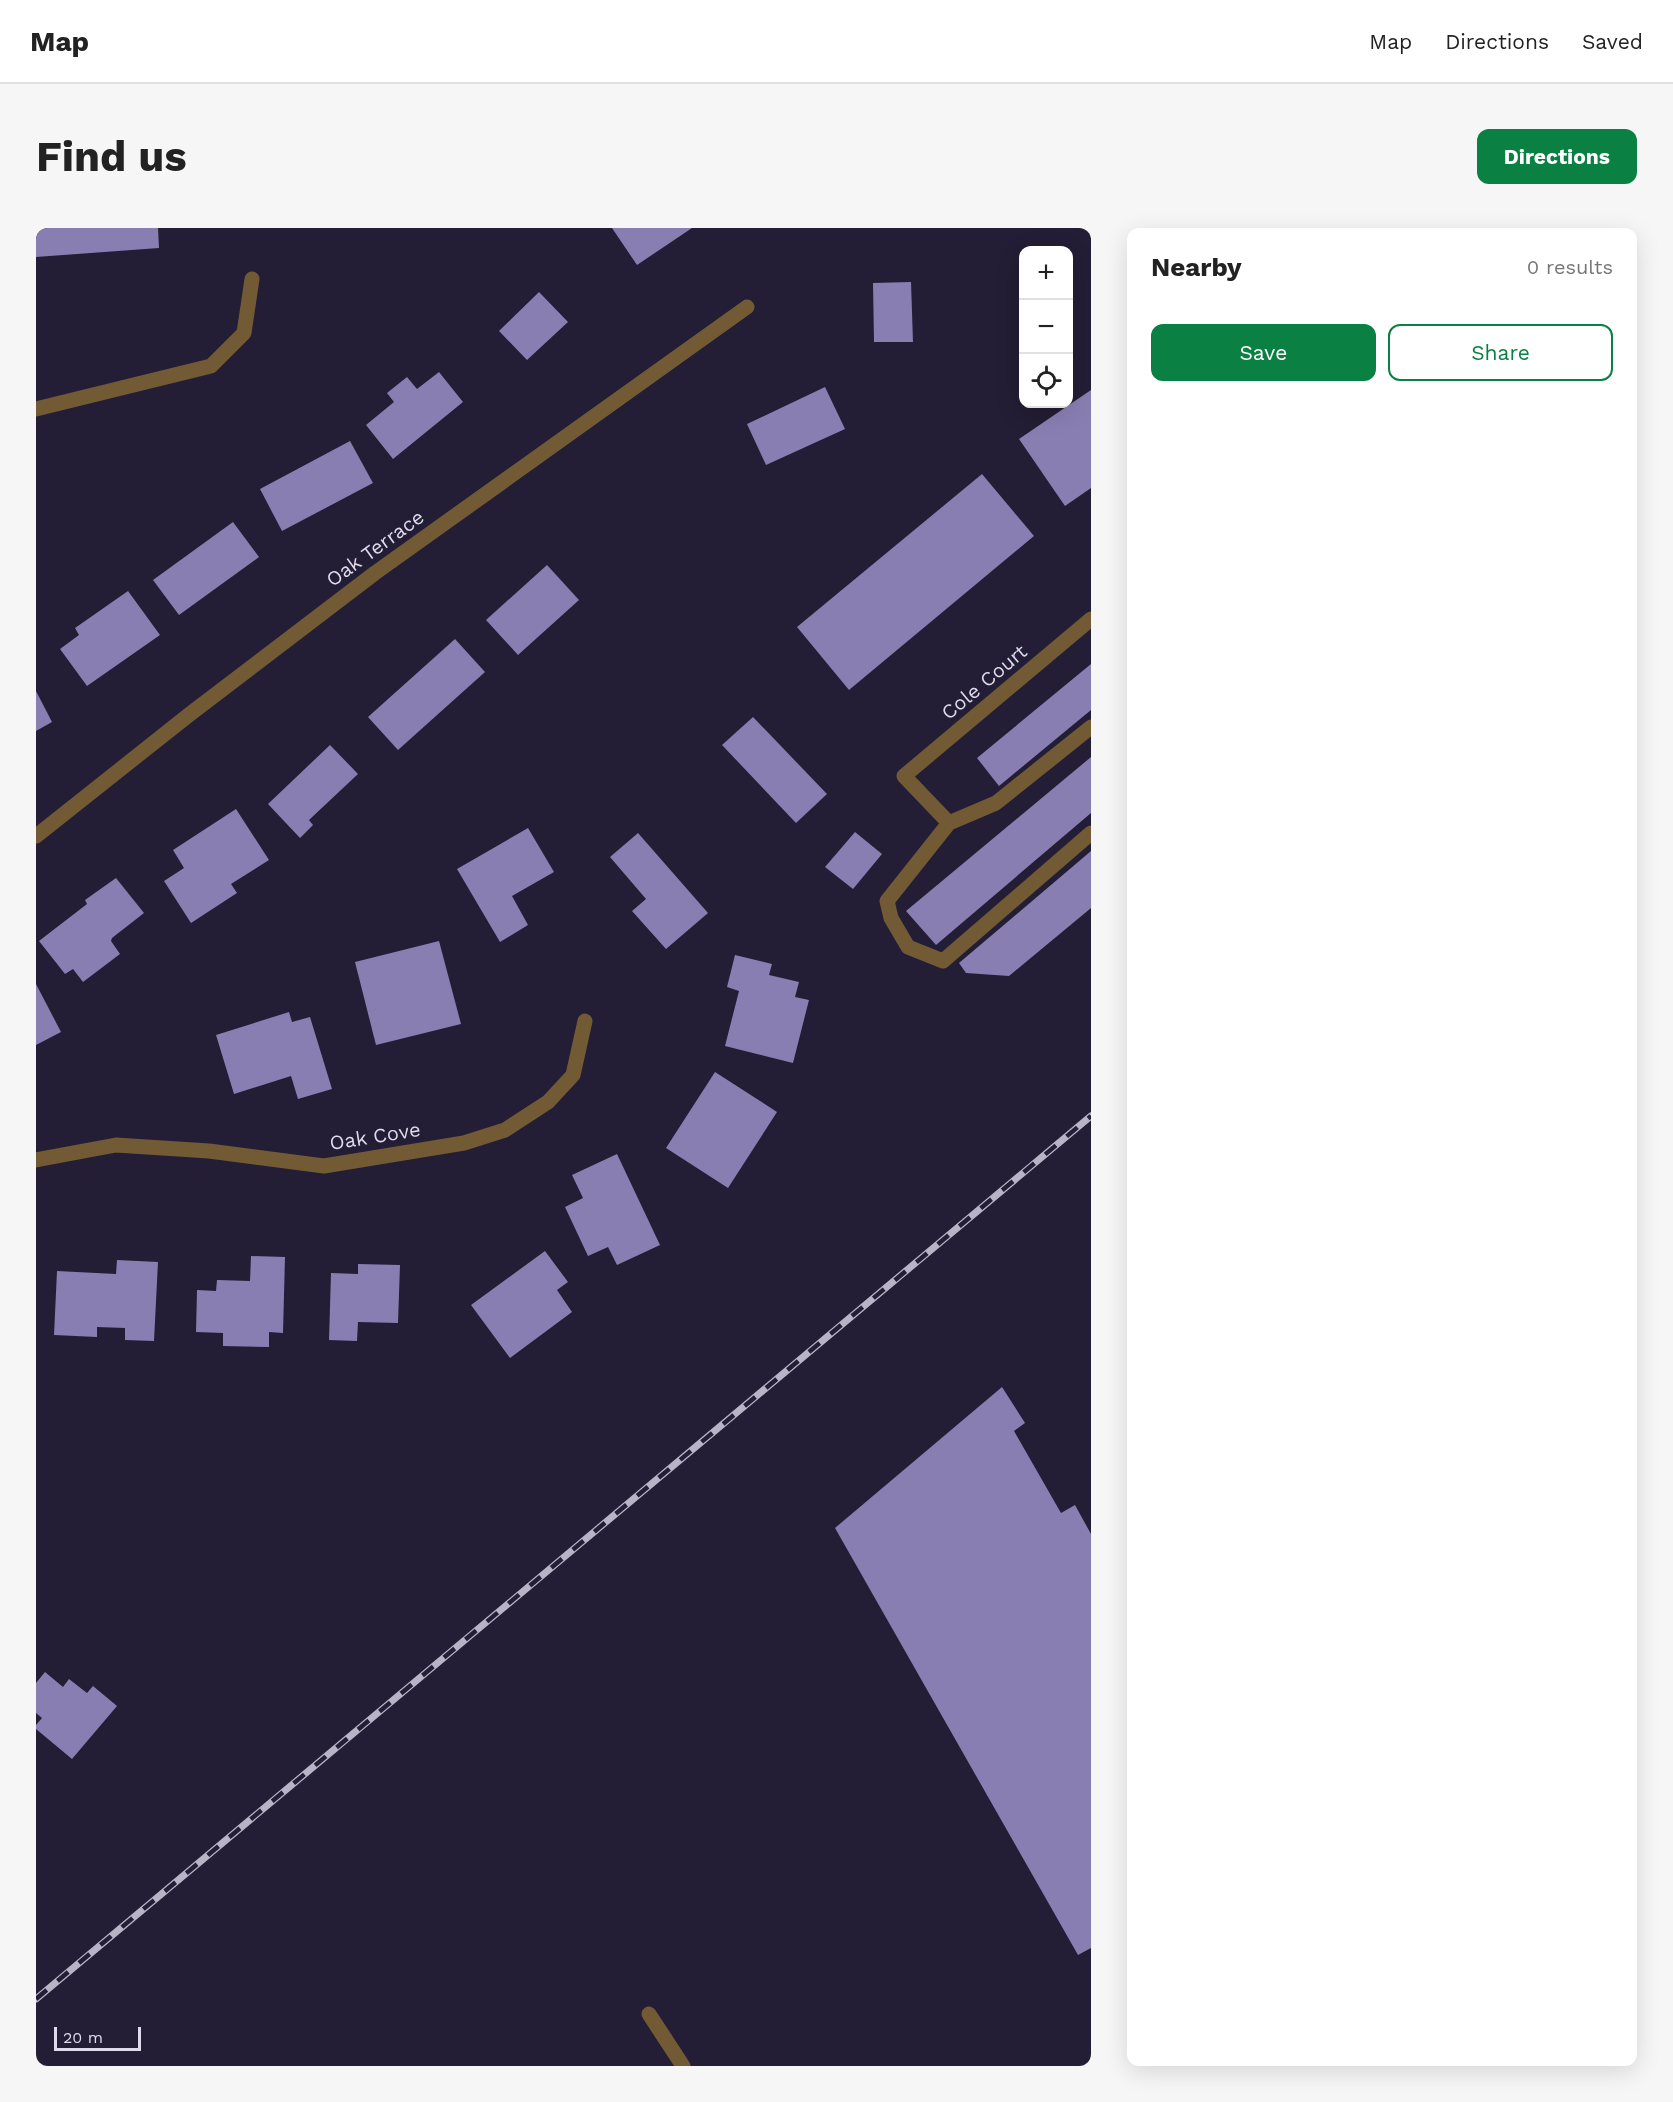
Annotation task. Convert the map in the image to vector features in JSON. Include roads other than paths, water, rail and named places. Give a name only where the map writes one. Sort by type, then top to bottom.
[{"type":"street","points":[[36,410],[211,366],[244,333],[252,279]]},
{"type":"street","name":"Oak Terrace","points":[[36,836],[190,714],[375,573],[747,307]]},
{"type":"street","name":"Cole Court","points":[[949,823],[904,776],[1091,619]]},
{"type":"street","points":[[1091,727],[996,803],[949,823],[887,901],[891,918],[908,947],[943,961],[1091,833]]},
{"type":"street","name":"Oak Cove","points":[[36,1160],[116,1145],[209,1151],[324,1166],[464,1143],[505,1130],[548,1102],[573,1075],[585,1021]]},
{"type":"street","points":[[649,2014],[682,2066]]},
{"type":"railway","points":[[36,1999],[1091,1116]]}]
